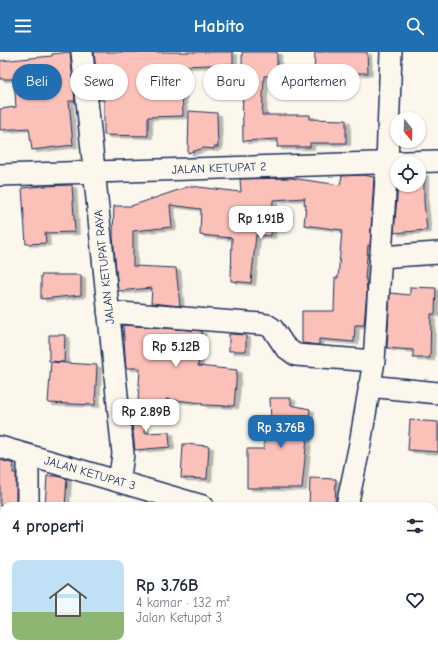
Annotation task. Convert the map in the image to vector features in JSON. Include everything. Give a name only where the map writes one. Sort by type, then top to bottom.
[{"type":"street","name":"JALAN KETUPAT RAYA","points":[[82,52],[123,454],[122,469],[117,480]]},
{"type":"street","points":[[348,502],[360,444],[374,361],[387,163],[391,52]]},
{"type":"street","name":"JALAN KETUPAT 2","points":[[0,175],[438,161]]},
{"type":"street","points":[[380,257],[438,253]]},
{"type":"street","points":[[108,312],[267,325],[273,329],[285,347],[296,355],[374,361]]},
{"type":"street","points":[[369,386],[438,393]]},
{"type":"street","name":"JALAN KETUPAT 3","points":[[0,447],[190,502]]},
{"type":"street","points":[[28,455],[28,502]]},
{"type":"building","points":[[70,52],[71,64],[70,64],[70,100],[75,101],[69,101],[73,145],[32,150],[29,128],[0,130],[0,109],[16,107],[16,100],[62,100],[62,64],[12,64],[12,79],[0,79],[0,61],[52,56],[52,54]]},
{"type":"building","points":[[94,52],[233,52],[233,64],[203,64],[203,65],[195,66],[195,64],[136,64],[136,100],[183,100],[183,116],[148,117],[148,136],[104,135],[104,100],[128,100],[128,64],[95,64]]},
{"type":"building","points":[[242,52],[277,52],[277,64],[267,64],[267,76],[264,76],[262,115],[310,115],[310,119],[346,120],[346,143],[310,143],[310,147],[277,147],[278,139],[243,141],[243,100],[259,100],[259,64],[242,64]]},
{"type":"building","points":[[315,52],[367,52],[368,73],[360,73],[360,64],[314,64]]},
{"type":"building","points":[[189,111],[217,113],[218,147],[214,147],[214,149],[204,148],[188,153]]},
{"type":"building","points":[[363,175],[374,177],[370,246],[368,245],[365,279],[367,291],[364,325],[355,325],[354,342],[319,339],[319,345],[302,343],[302,311],[334,311],[335,278],[338,278],[342,230],[304,225],[306,205],[304,204],[305,198],[273,200],[271,236],[256,235],[251,283],[231,281],[232,238],[200,235],[201,209],[170,205],[172,227],[133,231],[133,266],[176,268],[180,306],[151,303],[152,288],[118,291],[113,236],[114,206],[131,206],[190,186],[241,192],[240,179],[291,178],[340,185],[342,176]]},
{"type":"building","points":[[72,185],[75,232],[45,233],[46,243],[26,244],[22,188]]},
{"type":"building","points":[[397,192],[424,192],[427,230],[394,233]]},
{"type":"building","points":[[41,275],[81,275],[81,295],[41,299]]},
{"type":"building","points":[[410,287],[436,288],[435,314],[431,314],[430,358],[413,358],[413,350],[387,348],[390,293],[410,295]]},
{"type":"building","points":[[123,325],[202,331],[198,366],[237,370],[234,406],[202,405],[202,403],[166,399],[166,403],[138,402],[140,368],[126,368]]},
{"type":"building","points":[[229,334],[246,335],[246,351],[229,351]]},
{"type":"building","points":[[49,335],[65,335],[64,362],[49,361]]},
{"type":"building","points":[[51,362],[97,365],[95,405],[48,403]]},
{"type":"building","points":[[270,398],[291,398],[291,405],[310,409],[302,488],[247,488],[247,449],[264,449],[264,424],[271,423]]},
{"type":"building","points":[[142,405],[145,433],[169,432],[170,447],[135,450],[130,406]]},
{"type":"building","points":[[410,420],[438,422],[438,452],[408,450]]},
{"type":"building","points":[[183,444],[209,446],[207,479],[181,478]]},
{"type":"building","points":[[0,460],[14,464],[13,473],[16,473],[16,502],[0,502]]},
{"type":"building","points":[[47,476],[57,476],[67,479],[65,502],[45,502]]},
{"type":"building","points":[[310,478],[336,479],[335,502],[309,502]]}]
